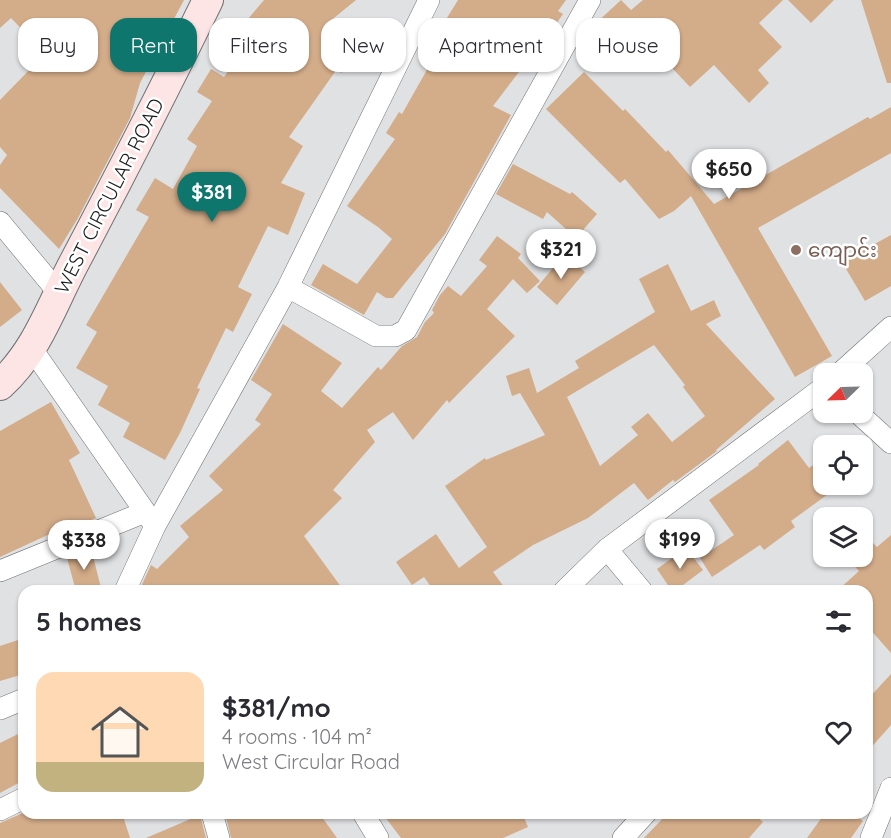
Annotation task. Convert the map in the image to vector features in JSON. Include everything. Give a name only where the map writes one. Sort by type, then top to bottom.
[{"type":"street","name":"WEST CIRCULAR ROAD","points":[[0,385],[32,348],[58,292],[155,109],[208,0]]},
{"type":"street","points":[[126,585],[150,519],[288,287],[429,0]]},
{"type":"street","points":[[288,287],[375,336],[395,336],[406,330],[590,0]]},
{"type":"street","points":[[0,222],[58,292]]},
{"type":"street","points":[[851,363],[891,327]]},
{"type":"street","points":[[32,348],[150,519]]},
{"type":"street","points":[[570,585],[607,549],[813,395]]},
{"type":"street","points":[[869,423],[891,443]]},
{"type":"street","points":[[0,571],[150,519]]},
{"type":"street","points":[[607,549],[637,585]]},
{"type":"street","points":[[0,710],[18,702]]},
{"type":"street","points":[[873,818],[891,788]]},
{"type":"street","points":[[0,810],[18,801]]},
{"type":"street","points":[[214,819],[219,838]]},
{"type":"street","points":[[367,819],[378,838]]},
{"type":"street","points":[[623,838],[640,819]]},
{"type":"building","points":[[0,0],[184,0],[174,18],[110,18],[110,72],[146,72],[140,83],[130,118],[78,218],[59,249],[0,188],[0,165],[7,155],[0,147],[0,100],[27,72],[98,72],[98,18],[18,18],[18,25],[11,18],[0,28]]},
{"type":"building","points":[[264,0],[356,0],[334,18],[321,18],[321,72],[335,72],[289,137],[303,146],[281,183],[305,193],[288,235],[268,226],[238,287],[252,294],[233,332],[226,328],[197,388],[200,389],[180,433],[165,460],[123,437],[130,423],[98,405],[108,386],[76,368],[97,332],[86,325],[149,217],[136,210],[155,178],[173,189],[197,146],[187,139],[212,101],[197,92],[209,72],[216,72],[224,77],[228,72],[309,72],[309,18],[249,18]]},
{"type":"building","points":[[458,0],[566,0],[558,11],[563,14],[560,18],[447,18]]},
{"type":"building","points":[[621,0],[631,10],[643,0],[783,0],[759,23],[782,47],[758,70],[769,83],[749,103],[714,65],[690,87],[676,72],[680,72],[680,18],[602,18]]},
{"type":"building","points":[[788,0],[834,0],[811,23]]},
{"type":"building","points":[[861,0],[891,0],[891,83],[887,83]]},
{"type":"building","points":[[426,72],[519,72],[493,106],[511,115],[445,234],[393,298],[386,298],[377,292],[364,315],[311,285],[323,264],[357,284],[392,239],[347,206],[395,139],[386,133],[399,112],[402,114]]},
{"type":"building","points":[[584,72],[623,111],[625,109],[666,152],[668,150],[714,204],[868,117],[870,119],[891,107],[891,153],[758,228],[832,356],[820,363],[813,363],[813,367],[795,377],[691,196],[674,211],[659,219],[625,179],[620,183],[546,109]]},
{"type":"building","points":[[513,164],[570,194],[572,192],[597,214],[576,238],[547,212],[543,219],[496,194]]},
{"type":"building","points":[[891,235],[891,286],[865,301],[842,262]]},
{"type":"building","points":[[497,236],[521,254],[518,258],[540,281],[527,293],[513,279],[487,309],[515,336],[449,403],[447,400],[413,440],[393,412],[367,430],[375,442],[333,490],[342,498],[304,536],[340,585],[142,585],[151,565],[157,569],[189,537],[180,526],[223,490],[209,476],[261,424],[255,420],[272,394],[251,380],[283,324],[342,363],[321,391],[342,408],[378,367],[381,370],[402,346],[417,337],[425,322],[434,313],[432,310],[440,295],[448,286],[461,296],[487,266],[479,260]]},
{"type":"building","points":[[565,254],[585,272],[557,305],[537,287]]},
{"type":"building","points":[[668,264],[691,311],[714,300],[721,316],[706,324],[775,399],[717,451],[675,482],[673,480],[648,500],[634,483],[588,518],[533,545],[493,572],[503,585],[430,585],[424,577],[412,585],[396,562],[436,534],[459,568],[487,547],[445,486],[485,458],[486,460],[545,435],[520,393],[512,396],[506,376],[529,368],[537,393],[579,368],[575,361],[655,312],[639,279]],"holes":[[[654,345],[685,385],[683,387],[705,416],[672,442],[648,413],[631,427],[638,435],[600,466],[567,397]]]},
{"type":"building","points":[[0,282],[22,310],[0,327]]},
{"type":"building","points":[[51,402],[80,453],[69,460],[96,518],[55,535],[54,532],[0,557],[0,431]]},
{"type":"building","points":[[788,440],[809,468],[813,465],[813,495],[827,495],[791,521],[795,527],[764,550],[760,545],[712,577],[700,558],[734,535],[709,500]]},
{"type":"building","points":[[891,535],[891,653],[873,633],[873,585],[844,585],[859,571],[855,567],[873,567],[873,543],[877,547]]},
{"type":"building","points":[[91,548],[100,585],[74,585],[67,558]]},
{"type":"building","points":[[686,548],[703,570],[683,585],[668,585],[657,569]]},
{"type":"building","points":[[18,640],[18,676],[0,681],[0,646]]},
{"type":"building","points":[[891,674],[891,725],[873,745],[873,694]]},
{"type":"building","points":[[18,734],[18,783],[0,793],[0,743]]},
{"type":"building","points":[[18,815],[18,819],[124,819],[130,838],[0,838],[0,823]]},
{"type":"building","points":[[191,819],[201,819],[206,838],[146,838]]},
{"type":"building","points":[[226,819],[323,819],[337,838],[231,838]]},
{"type":"building","points":[[387,819],[525,819],[528,827],[503,838],[401,838]]},
{"type":"building","points":[[662,819],[760,819],[763,822],[749,838],[644,838]]},
{"type":"building","points":[[821,819],[860,819],[863,821],[851,838],[807,838]]},
{"type":"place","name":"ကျောင်း","points":[[796,250]]}]
